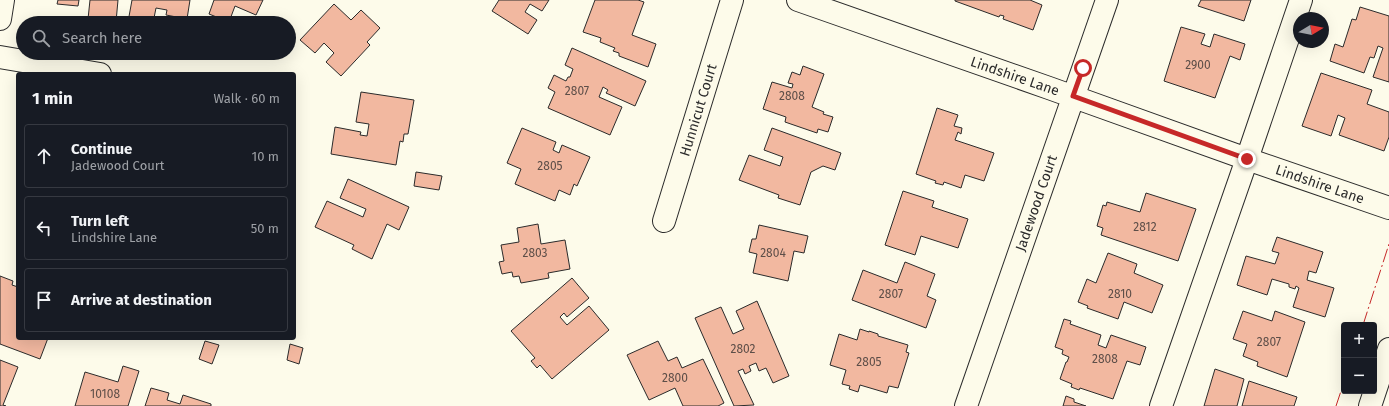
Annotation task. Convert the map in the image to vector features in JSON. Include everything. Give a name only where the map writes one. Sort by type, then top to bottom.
[{"type":"street","points":[[0,19],[2,0]]},
{"type":"street","name":"Hunnicut Court","points":[[664,221],[732,0]]},
{"type":"street","name":"Lindshire Lane","points":[[798,0],[1389,208]]},
{"type":"street","name":"Jadewood Court","points":[[966,406],[1107,0]]},
{"type":"street","points":[[1161,406],[1301,0]]},
{"type":"street","points":[[0,57],[16,60]]},
{"type":"street","points":[[18,60],[88,72]]},
{"type":"street","points":[[1370,406],[1389,350]]},
{"type":"building","points":[[58,0],[79,0],[78,6],[57,4]]},
{"type":"building","points":[[90,0],[118,0],[117,16],[88,16]]},
{"type":"building","points":[[132,0],[190,0],[187,16],[166,15],[167,10],[156,8],[154,16],[129,16]]},
{"type":"building","points":[[214,0],[263,0],[256,15],[235,6],[231,16],[214,16],[209,14]]},
{"type":"building","points":[[499,0],[549,0],[542,11],[530,4],[525,12],[537,20],[528,34],[492,11]]},
{"type":"building","points":[[595,0],[638,0],[644,2],[632,35],[656,44],[648,67],[619,56],[619,53],[613,51],[615,48],[600,42],[601,38],[583,32]]},
{"type":"building","points":[[955,0],[1030,0],[1042,5],[1033,30],[1003,19],[1004,16],[1000,15],[999,17]]},
{"type":"building","points":[[1201,0],[1251,0],[1244,21],[1198,6]]},
{"type":"building","points":[[334,4],[351,20],[361,10],[380,28],[367,42],[370,45],[341,76],[326,62],[334,53],[324,43],[315,53],[300,40]]},
{"type":"building","points":[[1360,7],[1389,16],[1389,82],[1373,77],[1383,48],[1378,46],[1374,58],[1370,57],[1364,73],[1330,61],[1335,44],[1343,47],[1352,19],[1356,20]]},
{"type":"building","points":[[1181,27],[1205,34],[1201,44],[1210,47],[1214,34],[1245,44],[1240,60],[1230,56],[1215,98],[1164,81]]},
{"type":"building","points":[[572,48],[646,81],[635,106],[606,93],[608,90],[603,87],[599,97],[622,107],[610,135],[548,108],[555,92],[548,88],[554,75],[566,81],[568,77],[570,77],[573,69],[565,65]]},
{"type":"building","points":[[803,66],[824,74],[812,107],[824,112],[823,114],[833,117],[828,132],[818,129],[817,133],[785,122],[786,117],[763,109],[772,82],[792,88],[793,84],[788,83],[792,72],[800,75]]},
{"type":"building","points":[[1321,73],[1372,90],[1367,104],[1389,112],[1389,137],[1384,151],[1339,135],[1345,118],[1338,115],[1331,136],[1302,126]]},
{"type":"building","points":[[361,92],[414,100],[408,134],[404,134],[403,142],[400,141],[396,165],[331,154],[335,127],[361,132],[360,135],[367,136],[369,124],[356,122]]},
{"type":"building","points":[[937,108],[958,115],[954,126],[962,128],[961,134],[958,132],[955,140],[994,153],[984,181],[965,175],[961,188],[944,182],[943,185],[935,183],[936,181],[916,174]]},
{"type":"building","points":[[522,128],[556,142],[553,150],[559,153],[562,145],[590,157],[577,186],[574,184],[570,195],[559,190],[555,201],[515,184],[521,169],[507,163]]},
{"type":"building","points":[[772,128],[841,153],[835,170],[823,166],[811,172],[800,205],[778,198],[779,195],[739,180],[749,155],[780,166],[783,157],[764,150]]},
{"type":"building","points":[[416,172],[442,176],[439,190],[414,186]]},
{"type":"building","points":[[348,179],[409,207],[399,230],[387,224],[372,259],[352,249],[354,245],[315,227],[327,201],[363,217],[366,209],[340,198]]},
{"type":"building","points":[[903,191],[934,201],[932,207],[968,219],[958,248],[921,236],[915,255],[885,245]]},
{"type":"building","points":[[1146,193],[1196,209],[1178,261],[1101,235],[1103,228],[1097,226],[1103,205],[1106,206],[1107,202],[1140,212]]},
{"type":"building","points":[[538,224],[541,244],[565,240],[570,269],[548,273],[549,278],[521,283],[519,276],[513,277],[512,272],[502,274],[499,262],[504,261],[501,245],[519,242],[517,228]]},
{"type":"building","points":[[759,225],[808,236],[804,253],[794,251],[788,281],[753,273],[757,254],[749,252],[752,239],[756,239]]},
{"type":"building","points":[[1277,237],[1323,252],[1316,273],[1309,271],[1307,280],[1334,288],[1325,317],[1293,307],[1299,288],[1296,286],[1295,289],[1289,287],[1289,284],[1272,279],[1267,295],[1237,285],[1246,256],[1275,264],[1279,253],[1272,251]]},
{"type":"building","points":[[1108,253],[1137,264],[1134,273],[1163,285],[1152,313],[1124,302],[1118,319],[1087,308],[1088,306],[1078,302],[1087,279],[1096,283]]},
{"type":"building","points":[[905,262],[935,274],[927,296],[936,300],[926,328],[852,300],[863,270],[897,283]]},
{"type":"building","points":[[0,276],[13,281],[12,285],[16,286],[16,340],[47,340],[40,359],[0,344]]},
{"type":"building","points":[[572,278],[589,298],[567,317],[564,313],[560,317],[567,325],[589,306],[609,330],[552,379],[540,365],[537,368],[531,361],[535,358],[511,331]]},
{"type":"building","points":[[757,301],[789,376],[773,383],[766,368],[759,371],[756,363],[749,366],[751,371],[745,374],[743,369],[738,371],[754,405],[734,406],[695,318],[721,307],[733,334],[744,329],[736,311]]},
{"type":"building","points":[[1243,311],[1272,321],[1275,311],[1305,322],[1287,377],[1257,366],[1258,362],[1243,356],[1247,344],[1233,339]]},
{"type":"building","points":[[1064,319],[1071,321],[1070,324],[1101,335],[1098,345],[1106,348],[1111,335],[1146,347],[1140,365],[1127,361],[1113,399],[1080,388],[1079,390],[1071,387],[1072,384],[1060,379],[1069,357],[1062,354],[1063,350],[1055,347]]},
{"type":"building","points":[[860,329],[908,345],[906,352],[909,353],[898,388],[889,386],[887,393],[860,385],[858,392],[849,389],[850,386],[842,384],[846,370],[830,365],[839,334],[857,340]]},
{"type":"building","points":[[205,341],[219,345],[212,364],[199,359]]},
{"type":"building","points":[[658,341],[668,361],[677,357],[682,368],[703,359],[724,403],[718,406],[683,406],[675,388],[649,400],[627,355]]},
{"type":"building","points":[[290,344],[303,348],[299,364],[287,360]]},
{"type":"building","points":[[0,360],[18,367],[3,405],[6,406],[0,406]]},
{"type":"building","points":[[123,366],[139,371],[128,406],[75,406],[85,372],[118,382]]},
{"type":"building","points":[[1215,369],[1244,379],[1237,406],[1204,406]]},
{"type":"building","points":[[1249,381],[1297,397],[1294,406],[1242,406]]},
{"type":"building","points":[[151,388],[169,393],[167,400],[180,404],[183,395],[211,404],[211,406],[145,406]]},
{"type":"building","points":[[1066,396],[1074,399],[1074,402],[1086,406],[1063,406]]},
{"type":"power","points":[[1364,322],[1389,244]]},
{"type":"power","points":[[1336,406],[1341,391]]},
{"type":"route","points":[[1083,68],[1073,96],[1247,159]]}]
